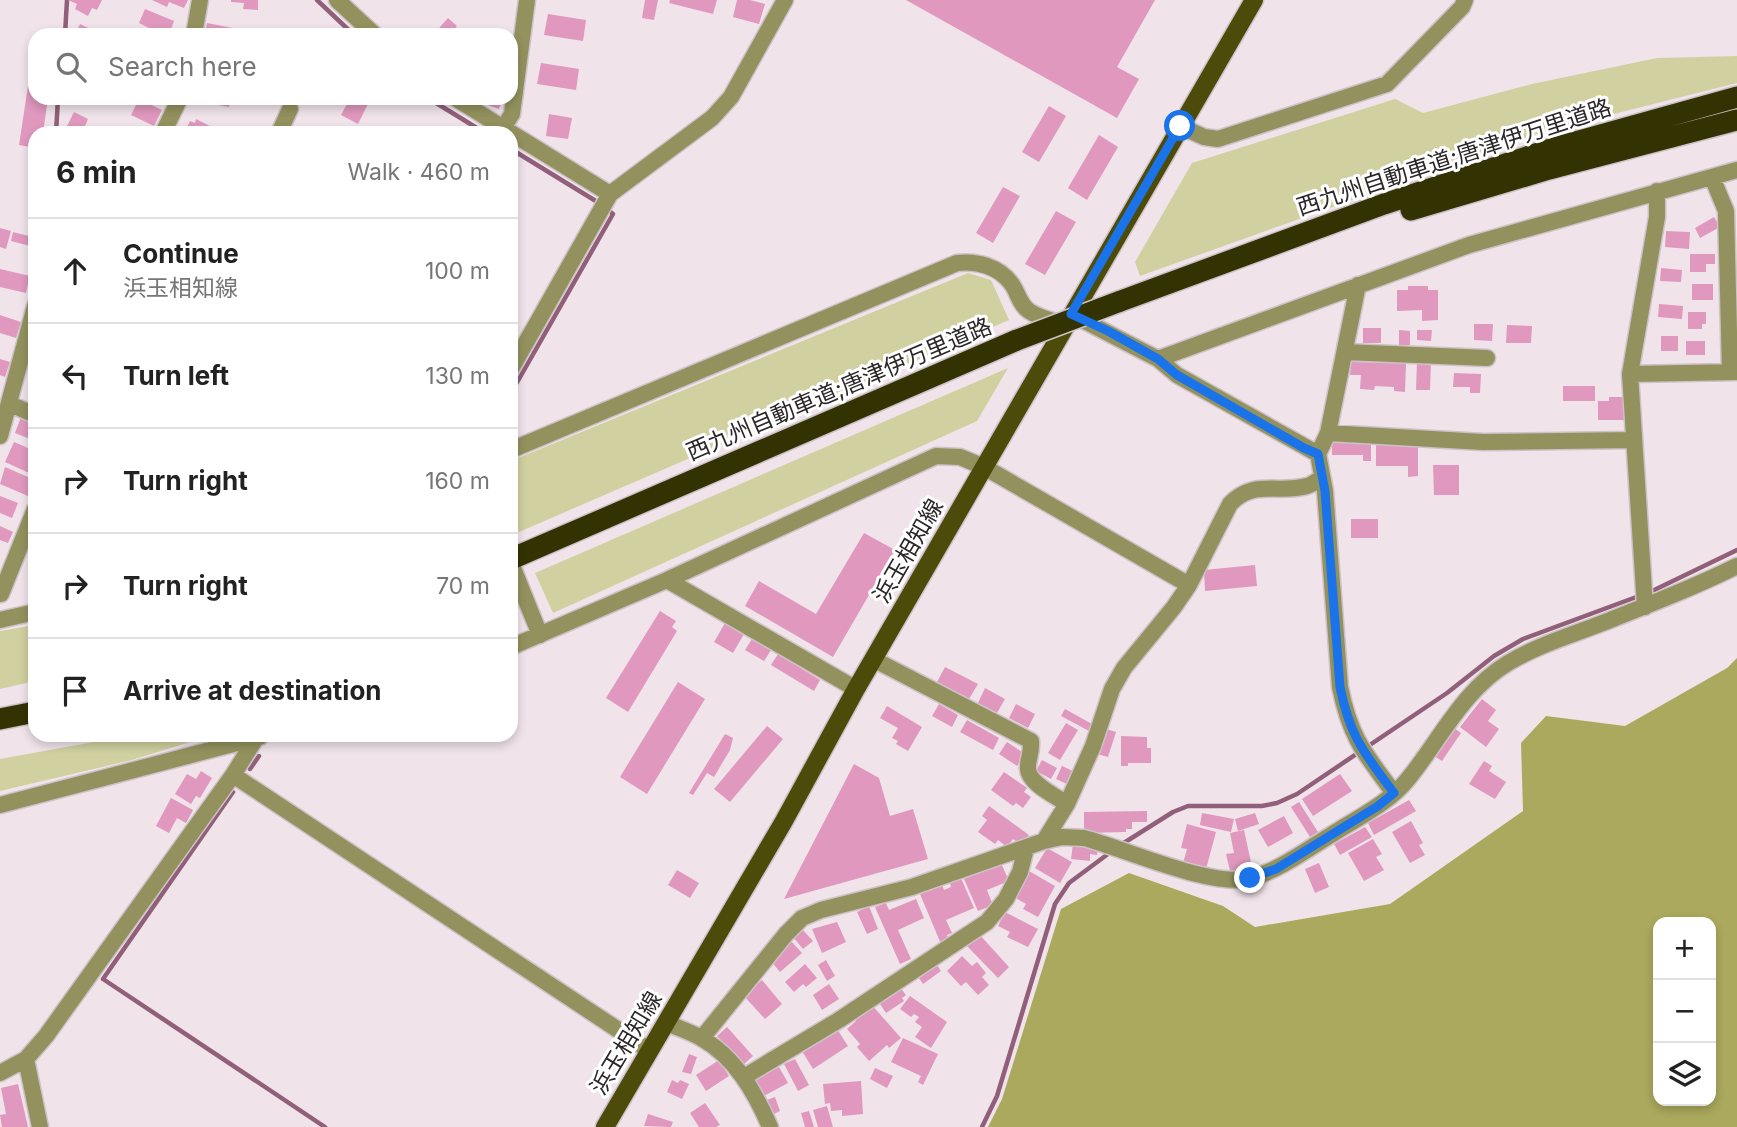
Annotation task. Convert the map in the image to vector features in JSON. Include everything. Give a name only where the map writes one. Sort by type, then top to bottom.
[{"type":"highway","name":"西九州自動車道;唐津伊万里道路","points":[[518,558],[1017,340],[1384,204],[1557,147],[1737,97]]},
{"type":"highway","name":"西九州自動車道;唐津伊万里道路","points":[[1191,275],[1549,169],[1737,120]]},
{"type":"highway","points":[[0,719],[28,713]]},
{"type":"main road","name":"浜玉相知線","points":[[605,1127],[1254,0]]},
{"type":"street","points":[[195,28],[200,0]]},
{"type":"street","points":[[337,0],[367,28]]},
{"type":"street","points":[[518,68],[527,0]]},
{"type":"street","points":[[518,357],[609,196],[712,118],[731,97],[785,0]]},
{"type":"street","points":[[1180,126],[1204,137],[1218,139],[1387,84],[1462,7],[1465,0]]},
{"type":"street","points":[[166,126],[177,105]]},
{"type":"street","points":[[466,105],[500,126]]},
{"type":"street","points":[[504,126],[512,114],[513,105]]},
{"type":"street","points":[[282,126],[290,109]]},
{"type":"street","points":[[518,138],[609,196]]},
{"type":"street","points":[[1158,359],[1469,245],[1737,170]]},
{"type":"street","points":[[1630,374],[1734,372],[1726,211],[1712,177]]},
{"type":"street","points":[[1645,597],[1630,374],[1657,217],[1657,191]]},
{"type":"street","points":[[518,447],[957,263],[976,261],[996,270],[1011,282],[1020,302],[1029,311],[1108,331],[1158,359],[1177,375],[1318,454]]},
{"type":"street","points":[[1358,285],[1328,433],[1318,454],[1325,491],[1340,687],[1346,714],[1366,757],[1394,793]]},
{"type":"street","points":[[0,436],[28,333]]},
{"type":"street","points":[[1345,352],[1487,358]]},
{"type":"street","points":[[10,404],[28,412]]},
{"type":"street","points":[[1328,433],[1483,442],[1633,440]]},
{"type":"street","points":[[518,644],[667,580],[936,456],[960,457],[984,467],[1189,585]]},
{"type":"street","points":[[1044,841],[1067,804],[1093,746],[1112,689],[1124,668],[1189,585],[1230,504],[1239,494],[1251,490],[1307,486],[1322,478]]},
{"type":"street","points":[[8,619],[13,603],[1,594],[28,526]]},
{"type":"street","points":[[518,558],[540,635]]},
{"type":"street","points":[[702,1038],[802,918],[821,910],[912,887],[1044,841],[1062,837],[1084,838],[1207,878],[1230,881],[1250,878],[1276,869],[1378,806],[1394,793],[1407,780],[1446,724],[1482,684],[1507,664],[1645,597],[1737,566]]},
{"type":"street","points":[[667,580],[856,689]]},
{"type":"street","points":[[8,619],[28,614]]},
{"type":"street","points":[[873,659],[1031,741],[1032,754],[1028,768],[1031,778],[1067,804]]},
{"type":"street","points":[[0,804],[237,742]]},
{"type":"street","points":[[0,1073],[26,1059],[46,1036],[256,742]]},
{"type":"street","points":[[233,775],[650,1051]]},
{"type":"street","points":[[744,1077],[839,1020],[986,922],[1006,899],[1020,873],[1026,848]]},
{"type":"street","points":[[667,1023],[702,1038],[727,1057],[744,1077],[770,1127]]},
{"type":"street","points":[[26,1059],[40,1127]]},
{"type":"green space","points":[[1737,56],[1737,83],[1542,132],[1140,276],[1135,262],[1192,163],[1395,99],[1423,113],[1532,84],[1657,58]]},
{"type":"green space","points":[[968,273],[991,280],[1009,320],[519,532],[518,458]]},
{"type":"green space","points":[[1008,368],[977,421],[553,613],[535,573]]},
{"type":"green space","points":[[28,626],[28,683],[0,689],[0,631]]},
{"type":"green space","points":[[94,742],[190,742],[132,760],[0,791],[0,759]]},
{"type":"shaded area","points":[[1737,658],[1737,1127],[988,1127],[1002,1099],[1061,909],[1129,873],[1223,906],[1255,927],[1390,904],[1523,811],[1521,743],[1546,716],[1625,726],[1727,668]]},
{"type":"building","points":[[68,0],[102,0],[97,10],[92,8],[88,16],[75,9],[77,4]]},
{"type":"building","points":[[152,0],[188,0],[184,8],[169,2],[167,7]]},
{"type":"building","points":[[231,0],[258,0],[258,10],[243,9],[244,3]]},
{"type":"building","points":[[645,0],[658,0],[654,20],[642,18]]},
{"type":"building","points":[[670,0],[717,0],[713,14],[669,3]]},
{"type":"building","points":[[737,0],[765,4],[759,24],[733,17]]},
{"type":"building","points":[[906,0],[1155,0],[1117,67],[1139,79],[1117,118]]},
{"type":"building","points":[[145,9],[174,21],[172,28],[149,28],[139,23]]},
{"type":"building","points":[[548,14],[586,20],[583,41],[544,35]]},
{"type":"building","points":[[448,18],[457,26],[455,28],[439,28]]},
{"type":"building","points":[[207,23],[233,28],[206,28]]},
{"type":"building","points":[[541,63],[579,69],[576,90],[537,84]]},
{"type":"building","points":[[28,86],[28,105],[47,105],[44,126],[28,126],[28,147],[19,145]]},
{"type":"building","points":[[136,105],[152,105],[162,110],[154,126],[131,115]]},
{"type":"building","points":[[346,105],[368,105],[358,124],[341,115]]},
{"type":"building","points":[[1049,106],[1066,116],[1039,162],[1022,152]]},
{"type":"building","points":[[74,112],[88,119],[85,126],[67,126]]},
{"type":"building","points":[[549,114],[572,118],[568,139],[546,136]]},
{"type":"building","points":[[196,119],[210,126],[188,126],[190,121],[195,123]]},
{"type":"building","points":[[1099,135],[1118,147],[1087,200],[1068,188]]},
{"type":"building","points":[[1003,187],[1020,196],[993,243],[976,233]]},
{"type":"building","points":[[1056,211],[1076,222],[1045,275],[1025,264]]},
{"type":"building","points":[[1714,217],[1720,227],[1700,238],[1695,228]]},
{"type":"building","points":[[0,228],[11,231],[6,249],[0,247]]},
{"type":"building","points":[[1666,231],[1690,232],[1689,249],[1665,247]]},
{"type":"building","points":[[13,232],[28,236],[28,245],[11,241]]},
{"type":"building","points":[[1690,254],[1715,254],[1715,264],[1706,264],[1706,272],[1690,272]]},
{"type":"building","points":[[1661,268],[1682,270],[1681,282],[1660,281]]},
{"type":"building","points":[[0,269],[28,276],[26,293],[0,287]]},
{"type":"building","points":[[1692,284],[1713,284],[1713,300],[1692,300]]},
{"type":"building","points":[[1408,286],[1428,286],[1428,290],[1438,290],[1438,320],[1422,321],[1422,310],[1397,311],[1397,290],[1408,290]]},
{"type":"building","points":[[1659,304],[1683,306],[1682,319],[1658,317]]},
{"type":"building","points":[[1688,312],[1706,312],[1706,324],[1702,324],[1702,329],[1688,329]]},
{"type":"building","points":[[0,315],[21,322],[16,338],[0,333]]},
{"type":"building","points":[[1474,324],[1493,324],[1492,341],[1474,340]]},
{"type":"building","points":[[1507,325],[1532,326],[1531,343],[1506,343]]},
{"type":"building","points":[[1363,328],[1381,328],[1381,343],[1363,343]]},
{"type":"building","points":[[1399,330],[1410,331],[1410,345],[1399,345]]},
{"type":"building","points":[[1417,330],[1432,330],[1431,341],[1417,340]]},
{"type":"building","points":[[1661,336],[1678,336],[1678,351],[1661,351]]},
{"type":"building","points":[[1686,341],[1705,341],[1705,355],[1686,355]]},
{"type":"building","points":[[0,359],[10,362],[5,377],[0,375]]},
{"type":"building","points":[[1417,361],[1431,362],[1430,390],[1416,390]]},
{"type":"building","points":[[1351,362],[1406,363],[1405,392],[1394,391],[1394,387],[1375,386],[1374,390],[1360,389],[1361,375],[1350,375]]},
{"type":"building","points":[[1454,373],[1481,374],[1480,393],[1470,393],[1470,387],[1453,387]]},
{"type":"building","points":[[1563,386],[1595,386],[1595,401],[1563,401]]},
{"type":"building","points":[[1609,397],[1625,397],[1625,420],[1598,420],[1598,401],[1609,401]]},
{"type":"building","points":[[21,417],[28,420],[28,438],[15,433]]},
{"type":"building","points":[[1337,439],[1346,439],[1346,442],[1371,442],[1371,461],[1363,461],[1363,455],[1332,455],[1332,442],[1337,442]]},
{"type":"building","points":[[14,442],[28,448],[28,473],[5,462]]},
{"type":"building","points":[[1376,445],[1418,445],[1418,476],[1408,477],[1408,466],[1376,466]]},
{"type":"building","points":[[1433,465],[1459,465],[1459,495],[1434,495]]},
{"type":"building","points":[[5,467],[28,477],[28,496],[0,484]]},
{"type":"building","points":[[0,496],[18,503],[12,518],[0,513]]},
{"type":"building","points":[[1351,519],[1378,519],[1378,538],[1351,538]]},
{"type":"building","points":[[0,526],[13,532],[8,543],[0,540]]},
{"type":"building","points":[[864,533],[895,550],[833,657],[745,606],[759,581],[816,614]]},
{"type":"building","points":[[1255,565],[1257,586],[1205,591],[1204,570]]},
{"type":"building","points":[[660,611],[676,621],[672,627],[677,631],[628,712],[606,698]]},
{"type":"building","points":[[725,623],[744,634],[733,653],[714,642]]},
{"type":"building","points":[[752,639],[771,650],[764,661],[745,650]]},
{"type":"building","points":[[778,654],[820,680],[814,691],[771,665]]},
{"type":"building","points":[[945,667],[978,684],[969,699],[937,682]]},
{"type":"building","points":[[678,682],[705,699],[647,794],[620,777]]},
{"type":"building","points":[[985,688],[1005,699],[997,713],[978,703]]},
{"type":"building","points":[[1482,699],[1496,710],[1488,721],[1499,729],[1486,747],[1460,727]]},
{"type":"building","points":[[939,704],[958,715],[952,727],[932,716]]},
{"type":"building","points":[[1016,704],[1035,714],[1028,728],[1009,718]]},
{"type":"building","points":[[887,706],[922,727],[908,751],[896,744],[898,741],[892,738],[898,728],[880,718]]},
{"type":"building","points":[[1065,709],[1092,724],[1089,731],[1061,716]]},
{"type":"building","points":[[967,720],[999,738],[993,750],[960,732]]},
{"type":"building","points":[[1066,723],[1078,730],[1060,760],[1048,753]]},
{"type":"building","points":[[767,726],[783,739],[730,802],[714,789]]},
{"type":"building","points":[[1454,728],[1461,733],[1442,761],[1434,756]]},
{"type":"building","points":[[1106,729],[1116,732],[1108,757],[1097,754]]},
{"type":"building","points":[[725,734],[733,738],[730,750],[714,777],[707,773],[693,795],[689,793]]},
{"type":"building","points":[[1121,736],[1147,737],[1147,748],[1151,748],[1151,763],[1128,763],[1128,766],[1121,766]]},
{"type":"building","points":[[1007,742],[1025,754],[1017,766],[999,754]]},
{"type":"building","points":[[1042,760],[1057,768],[1051,779],[1036,771]]},
{"type":"building","points":[[1484,761],[1492,766],[1489,771],[1506,782],[1495,799],[1469,784]]},
{"type":"building","points":[[854,764],[879,778],[890,816],[913,809],[928,859],[784,899]]},
{"type":"building","points":[[1062,766],[1075,772],[1069,785],[1056,779]]},
{"type":"building","points":[[201,771],[212,778],[200,798],[196,796],[191,804],[175,794],[187,774],[196,779]]},
{"type":"building","points":[[1004,772],[1027,788],[1024,792],[1031,797],[1023,808],[1016,803],[1013,806],[991,790]]},
{"type":"building","points":[[1340,774],[1352,791],[1313,816],[1302,799]]},
{"type":"building","points":[[171,798],[193,810],[186,823],[177,818],[169,833],[156,826]]},
{"type":"building","points":[[1409,800],[1416,811],[1374,835],[1368,823]]},
{"type":"building","points":[[1299,802],[1318,832],[1310,837],[1291,807]]},
{"type":"building","points":[[989,806],[1029,835],[1021,845],[1013,839],[1007,847],[998,840],[995,844],[978,832],[987,820],[982,816]]},
{"type":"building","points":[[1147,811],[1147,822],[1132,822],[1132,829],[1126,829],[1126,832],[1084,833],[1084,812]]},
{"type":"building","points":[[1202,813],[1234,819],[1231,832],[1200,825]]},
{"type":"building","points":[[1255,813],[1259,824],[1238,831],[1235,819]]},
{"type":"building","points":[[1284,816],[1293,833],[1268,847],[1258,830]]},
{"type":"building","points":[[1411,821],[1423,843],[1419,845],[1425,855],[1410,863],[1392,832]]},
{"type":"building","points":[[1187,824],[1216,832],[1206,869],[1183,863],[1187,849],[1181,848]]},
{"type":"building","points":[[1365,827],[1372,837],[1340,855],[1334,844]]},
{"type":"building","points":[[1244,830],[1252,867],[1230,871],[1226,854],[1234,853],[1230,833]]},
{"type":"building","points":[[1373,839],[1382,854],[1376,857],[1384,870],[1364,881],[1348,853]]},
{"type":"building","points":[[1073,844],[1098,847],[1097,855],[1090,854],[1090,861],[1071,859]]},
{"type":"building","points":[[1047,848],[1072,862],[1060,883],[1035,868]]},
{"type":"building","points":[[1001,863],[1009,881],[987,890],[993,905],[978,911],[964,879]]},
{"type":"building","points":[[1319,863],[1329,887],[1315,893],[1305,869]]},
{"type":"building","points":[[677,870],[699,883],[690,898],[668,885]]},
{"type":"building","points":[[1029,871],[1055,886],[1038,917],[1023,909],[1026,904],[1014,897]]},
{"type":"building","points":[[961,878],[974,908],[946,920],[952,933],[947,935],[949,940],[941,944],[920,894],[942,885],[944,890],[951,887],[950,883]]},
{"type":"building","points":[[916,899],[924,918],[898,930],[911,959],[900,964],[875,907],[886,903],[889,910]]},
{"type":"building","points":[[869,906],[878,929],[867,934],[857,912]]},
{"type":"building","points":[[1005,912],[1038,929],[1028,947],[1007,937],[1010,932],[998,926]]},
{"type":"building","points":[[837,922],[846,942],[822,953],[812,929]]},
{"type":"building","points":[[802,929],[813,941],[803,949],[793,937]]},
{"type":"building","points":[[979,934],[1009,967],[998,978],[967,946]]},
{"type":"building","points":[[791,941],[802,953],[780,972],[770,960]]},
{"type":"building","points":[[962,956],[972,966],[977,962],[986,973],[982,977],[989,985],[978,995],[966,982],[961,986],[947,971]]},
{"type":"building","points":[[826,960],[835,976],[827,981],[818,965]]},
{"type":"building","points":[[935,962],[941,971],[923,984],[917,975]]},
{"type":"building","points":[[805,964],[817,978],[806,987],[803,984],[794,992],[785,982]]},
{"type":"building","points":[[762,980],[782,1004],[765,1019],[744,996]]},
{"type":"building","points":[[829,984],[839,999],[822,1010],[813,995]]},
{"type":"building","points":[[899,986],[906,995],[902,998],[904,1001],[886,1013],[878,1001]]},
{"type":"building","points":[[910,996],[947,1022],[931,1048],[915,1037],[922,1027],[915,1022],[919,1017],[914,1014],[911,1017],[900,1009]]},
{"type":"building","points":[[871,1004],[901,1038],[889,1048],[887,1045],[869,1061],[857,1047],[860,1044],[847,1029]]},
{"type":"building","points":[[727,1027],[753,1056],[743,1065],[717,1036]]},
{"type":"building","points":[[837,1029],[848,1046],[813,1069],[802,1051]]},
{"type":"building","points":[[903,1038],[938,1054],[923,1085],[918,1082],[921,1076],[891,1062]]},
{"type":"building","points":[[689,1054],[697,1057],[691,1074],[682,1072]]},
{"type":"building","points":[[795,1059],[809,1085],[798,1091],[784,1064]]},
{"type":"building","points":[[719,1060],[729,1076],[706,1091],[696,1075]]},
{"type":"building","points":[[779,1067],[788,1083],[762,1097],[753,1080]]},
{"type":"building","points":[[875,1068],[893,1076],[887,1088],[870,1079]]},
{"type":"building","points":[[672,1080],[689,1084],[682,1099],[667,1092]]},
{"type":"building","points":[[861,1081],[863,1114],[842,1116],[842,1110],[831,1111],[830,1103],[825,1104],[823,1084]]},
{"type":"building","points":[[18,1084],[28,1127],[2,1127],[0,1115],[6,1114],[1,1088]]},
{"type":"building","points":[[775,1097],[780,1111],[770,1116],[764,1101]]},
{"type":"building","points":[[705,1103],[720,1125],[699,1127],[690,1113]]},
{"type":"building","points":[[827,1106],[833,1127],[818,1127],[813,1110]]},
{"type":"building","points":[[809,1111],[814,1127],[805,1127],[801,1113]]},
{"type":"building","points":[[648,1114],[673,1122],[671,1127],[644,1126]]},
{"type":"waterway","points":[[65,28],[67,0]]},
{"type":"waterway","points":[[317,0],[347,28]]},
{"type":"waterway","points":[[56,126],[58,105]]},
{"type":"waterway","points":[[439,105],[474,126]]},
{"type":"waterway","points":[[518,153],[613,214],[518,381]]},
{"type":"waterway","points":[[1648,593],[1737,550]]},
{"type":"waterway","points":[[1119,846],[1173,812],[1188,806],[1262,806],[1297,794],[1447,693],[1494,656],[1523,639],[1639,596]]},
{"type":"waterway","points":[[250,769],[259,756]]},
{"type":"waterway","points":[[233,792],[103,979],[325,1127]]},
{"type":"waterway","points":[[982,1127],[997,1096],[1055,904],[1069,883],[1112,851]]},
{"type":"route","points":[[1180,126],[1071,314],[1158,359],[1177,375],[1318,454],[1325,491],[1340,687],[1346,714],[1366,757],[1394,793],[1378,806],[1276,869],[1250,878]]}]
